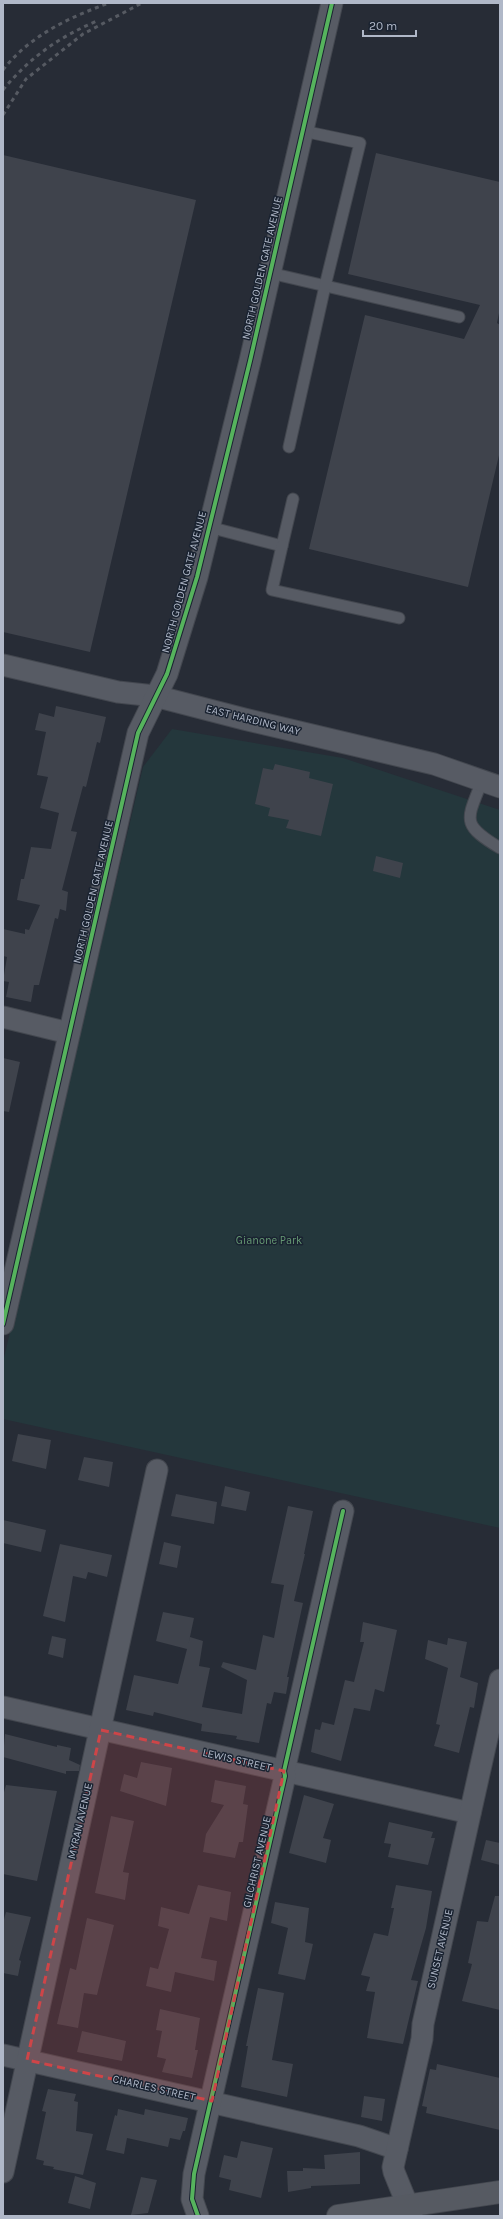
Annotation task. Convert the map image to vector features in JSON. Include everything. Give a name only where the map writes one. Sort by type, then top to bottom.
[{"type":"main road","points":[[338,2216],[410,2211],[500,2192]]},
{"type":"street","name":"NORTH GOLDEN GATE AVENUE","points":[[3,1324],[138,733],[167,674],[186,618],[270,273],[332,3]]},
{"type":"street","name":"EAST HARDING WAY","points":[[3,665],[118,692],[155,696],[244,719],[434,764],[491,784]]},
{"type":"street","points":[[3,1017],[69,1033]]},
{"type":"street","name":"MYRAN AVENUE","points":[[3,2172],[26,2060],[101,1730],[157,1470]]},
{"type":"street","name":"GILCHRIST AVENUE","points":[[198,2216],[192,2199],[194,2174],[212,2101],[285,1776],[284,1771],[343,1511]]},
{"type":"street","name":"SUNSET AVENUE","points":[[410,2211],[394,2172],[397,2149],[500,1680]]},
{"type":"street","name":"LEWIS STREET","points":[[3,1707],[470,1813]]},
{"type":"street","name":"CHARLES STREET","points":[[3,2055],[212,2101],[359,2136],[397,2149]]},
{"type":"lane","points":[[289,447],[324,286],[360,143],[302,131]]},
{"type":"lane","points":[[270,273],[458,317]]},
{"type":"lane","points":[[293,500],[272,590],[399,618]]},
{"type":"lane","points":[[209,527],[282,546]]},
{"type":"lane","points":[[491,784],[470,812],[470,825],[481,837],[500,848]]},
{"type":"highlighted area","points":[[101,1730],[284,1771],[212,2101],[27,2060]]},
{"type":"green space","name":"Gianone Park","points":[[172,729],[343,758],[500,810],[500,1528],[3,1419],[3,1362],[143,767]]},
{"type":"building","points":[[376,153],[500,182],[500,308],[497,323],[500,325],[500,451],[468,587],[309,549],[365,315],[464,339],[480,305],[348,274]]},
{"type":"building","points":[[3,155],[196,200],[90,652],[3,632]]},
{"type":"building","points":[[56,706],[106,717],[100,743],[97,742],[86,787],[83,786],[71,831],[77,832],[62,890],[68,892],[66,911],[60,909],[58,919],[55,918],[39,985],[34,985],[31,1002],[6,997],[9,982],[3,981],[7,957],[3,956],[3,929],[25,934],[25,929],[29,930],[40,905],[17,900],[21,879],[24,879],[31,847],[51,849],[59,813],[40,808],[48,777],[37,775],[46,732],[35,730],[39,713],[54,717]]},
{"type":"building","points":[[275,764],[310,772],[309,778],[333,784],[321,836],[286,828],[289,820],[268,816],[270,808],[255,804],[263,768],[273,770]]},
{"type":"building","points":[[376,856],[403,863],[400,878],[373,871]]},
{"type":"building","points":[[3,1058],[20,1062],[9,1112],[3,1111]]},
{"type":"building","points":[[18,1434],[51,1440],[46,1469],[12,1461]]},
{"type":"building","points":[[84,1457],[113,1462],[109,1487],[78,1480]]},
{"type":"building","points":[[225,1486],[250,1492],[246,1511],[221,1506]]},
{"type":"building","points":[[176,1494],[217,1502],[214,1524],[171,1516]]},
{"type":"building","points":[[288,1506],[313,1511],[294,1601],[303,1603],[287,1677],[289,1677],[286,1694],[274,1692],[271,1704],[267,1703],[259,1743],[236,1739],[237,1736],[201,1731],[202,1724],[154,1712],[153,1716],[126,1710],[134,1675],[178,1684],[187,1649],[156,1641],[163,1612],[194,1618],[188,1646],[190,1637],[203,1641],[199,1666],[210,1668],[202,1707],[242,1714],[247,1680],[221,1667],[223,1662],[256,1670],[263,1635],[274,1638],[284,1585],[271,1583]]},
{"type":"building","points":[[3,1520],[46,1530],[41,1552],[3,1543]]},
{"type":"building","points":[[164,1542],[181,1546],[177,1568],[159,1564]]},
{"type":"building","points":[[60,1544],[112,1555],[107,1577],[88,1572],[86,1579],[73,1576],[65,1622],[43,1616]]},
{"type":"building","points":[[363,1622],[397,1630],[384,1692],[375,1689],[370,1711],[354,1708],[341,1761],[311,1752],[315,1729],[320,1730],[322,1722],[334,1725],[345,1680],[354,1682],[364,1642],[360,1642]]},
{"type":"building","points":[[52,1636],[66,1639],[63,1658],[48,1654]]},
{"type":"building","points":[[448,1638],[467,1642],[460,1677],[478,1683],[474,1708],[470,1707],[459,1753],[434,1746],[440,1725],[436,1724],[448,1668],[425,1659],[428,1640],[447,1645]]},
{"type":"building","points":[[5,1734],[57,1747],[57,1745],[71,1748],[69,1760],[80,1765],[79,1771],[66,1771],[66,1774],[3,1757]]},
{"type":"building","points":[[141,1762],[172,1768],[166,1806],[120,1791],[124,1774],[137,1778]]},
{"type":"building","points":[[215,1780],[246,1786],[243,1804],[248,1805],[243,1842],[239,1842],[235,1858],[203,1852],[206,1834],[224,1805],[211,1802]]},
{"type":"building","points":[[6,1785],[57,1791],[37,1881],[3,1874],[3,1796]]},
{"type":"building","points":[[304,1795],[334,1804],[323,1838],[331,1840],[326,1863],[289,1853]]},
{"type":"building","points":[[111,1816],[134,1821],[123,1872],[129,1873],[125,1900],[95,1893]]},
{"type":"building","points":[[389,1822],[433,1832],[431,1838],[435,1838],[428,1865],[388,1857],[391,1844],[384,1843]]},
{"type":"building","points":[[486,1840],[500,1843],[500,1865],[481,1860]]},
{"type":"building","points":[[198,1885],[231,1892],[227,1921],[210,1917],[201,1958],[217,1961],[214,1981],[175,1972],[171,1992],[146,1986],[150,1967],[158,1969],[169,1929],[158,1926],[161,1907],[189,1914]]},
{"type":"building","points":[[396,1885],[432,1891],[426,1928],[411,1980],[418,1981],[403,2044],[367,2038],[375,1992],[366,1991],[370,1977],[361,1975],[374,1933],[388,1936],[394,1908],[391,1908]]},
{"type":"building","points":[[495,1896],[500,1896],[500,2010],[462,2001],[472,1964],[468,1963],[477,1921],[488,1922]]},
{"type":"building","points":[[275,1902],[309,1908],[305,1942],[313,1944],[305,1980],[278,1974],[288,1928],[271,1923]]},
{"type":"building","points":[[6,1912],[31,1917],[19,1960],[21,1961],[18,1976],[3,1973],[3,1923]]},
{"type":"building","points":[[87,1918],[114,1925],[97,1995],[84,1993],[78,2028],[57,2024],[70,1968],[76,1970]]},
{"type":"building","points":[[258,1988],[284,1993],[272,2060],[293,2064],[287,2097],[241,2087],[248,2046],[246,2046]]},
{"type":"building","points":[[160,2009],[200,2018],[195,2050],[198,2050],[192,2078],[162,2072],[166,2059],[157,2057],[162,2031],[156,2030]]},
{"type":"building","points":[[82,2031],[126,2041],[122,2061],[77,2052]]},
{"type":"building","points":[[437,2064],[500,2078],[500,2130],[426,2113],[427,2107],[422,2106],[430,2069],[436,2070]]},
{"type":"building","points":[[48,2089],[76,2094],[74,2101],[78,2102],[76,2131],[93,2134],[83,2175],[53,2169],[54,2167],[43,2165],[44,2161],[36,2159],[46,2112],[42,2111]]},
{"type":"building","points":[[364,2096],[385,2099],[382,2121],[361,2117]]},
{"type":"building","points":[[118,2109],[144,2115],[145,2109],[188,2118],[185,2131],[183,2131],[180,2140],[170,2138],[168,2147],[127,2138],[124,2154],[106,2150]]},
{"type":"building","points":[[241,2141],[273,2148],[261,2198],[229,2190],[231,2180],[219,2177],[224,2155],[237,2158]]},
{"type":"building","points":[[360,2152],[360,2184],[311,2186],[311,2188],[288,2192],[287,2171],[303,2171],[303,2168],[325,2169],[324,2155]]},
{"type":"building","points":[[75,2176],[96,2183],[90,2209],[68,2203]]},
{"type":"building","points":[[141,2177],[157,2180],[148,2213],[131,2215]]},
{"type":"railway","points":[[3,70],[25,47],[51,29],[65,21],[109,3]]},
{"type":"railway","points":[[3,115],[26,79],[83,34],[142,3]]},
{"type":"railway","points":[[3,90],[34,58],[57,41],[97,21]]},
{"type":"cycle path","points":[[3,1324],[138,733],[167,674],[197,577],[250,361],[332,3]]},
{"type":"cycle path","points":[[198,2216],[192,2199],[194,2174],[285,1776],[284,1771],[343,1511]]}]
